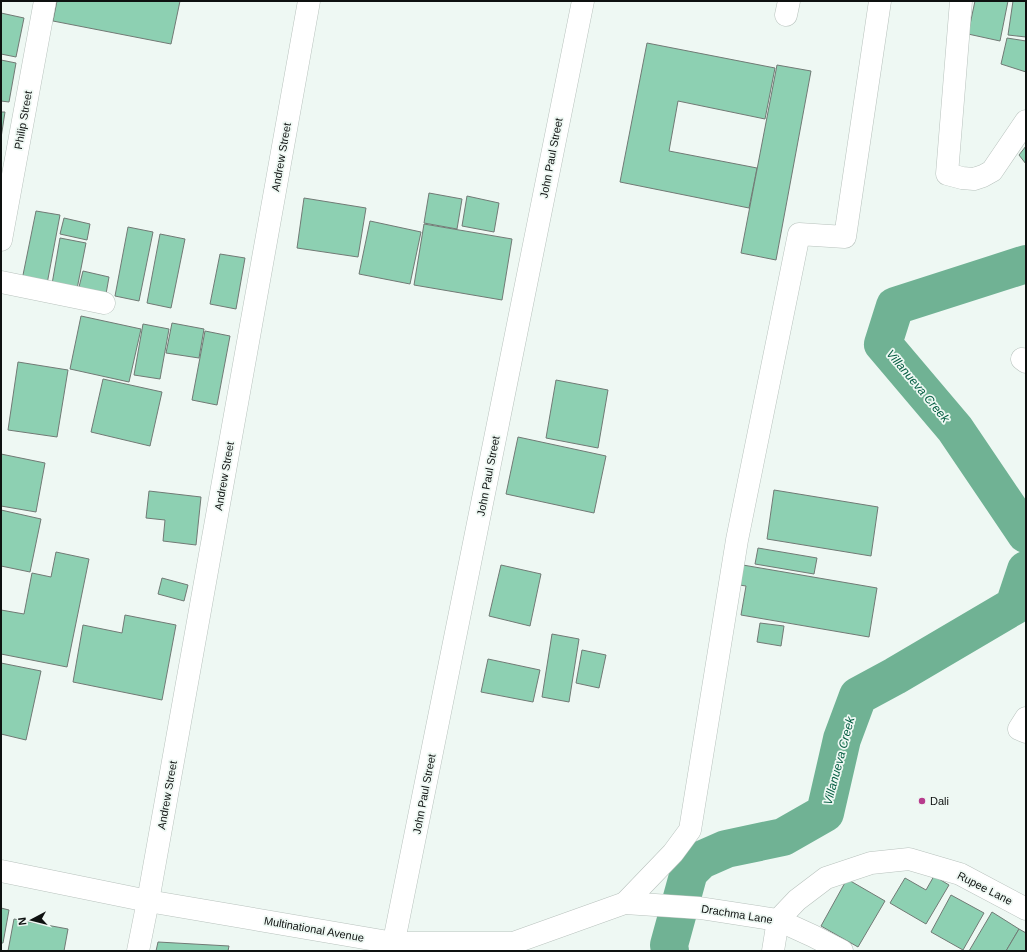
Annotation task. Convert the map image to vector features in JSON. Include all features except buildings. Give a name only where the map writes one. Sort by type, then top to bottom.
[{"type":"street","name":"Philip Street","points":[[1,240],[45,1]]},
{"type":"street","name":"Andrew Street","points":[[138,951],[309,1]]},
{"type":"street","name":"John Paul Street","points":[[393,947],[583,1]]},
{"type":"street","points":[[625,903],[673,853],[690,830],[737,540],[799,234],[845,236],[880,1]]},
{"type":"street","points":[[961,1],[947,174],[962,178],[974,179],[992,171],[1026,121]]},
{"type":"street","points":[[1,282],[104,303]]},
{"type":"street","points":[[1026,718],[1019,729],[1026,732]]},
{"type":"street","name":"Rupee Lane","points":[[778,920],[797,900],[826,878],[871,863],[909,859],[960,874],[1026,909]]},
{"type":"street","name":"Multinational Avenue","points":[[1,871],[148,901],[393,947],[512,943],[625,903]]},
{"type":"street","name":"Drachma Lane","points":[[625,903],[700,908],[778,920],[842,951]]},
{"type":"street","points":[[773,951],[778,920]]},
{"type":"waterway","name":"Villanueva Creek","points":[[1026,264],[895,306],[883,344],[955,429],[1026,534]]},
{"type":"waterway","name":"Villanueva Creek","points":[[670,951],[669,945],[689,872],[701,860],[726,849],[783,837],[825,813],[842,739],[858,696],[1014,606],[1026,570]]},
{"type":"place","name":"Dali","points":[[922,801]]}]
